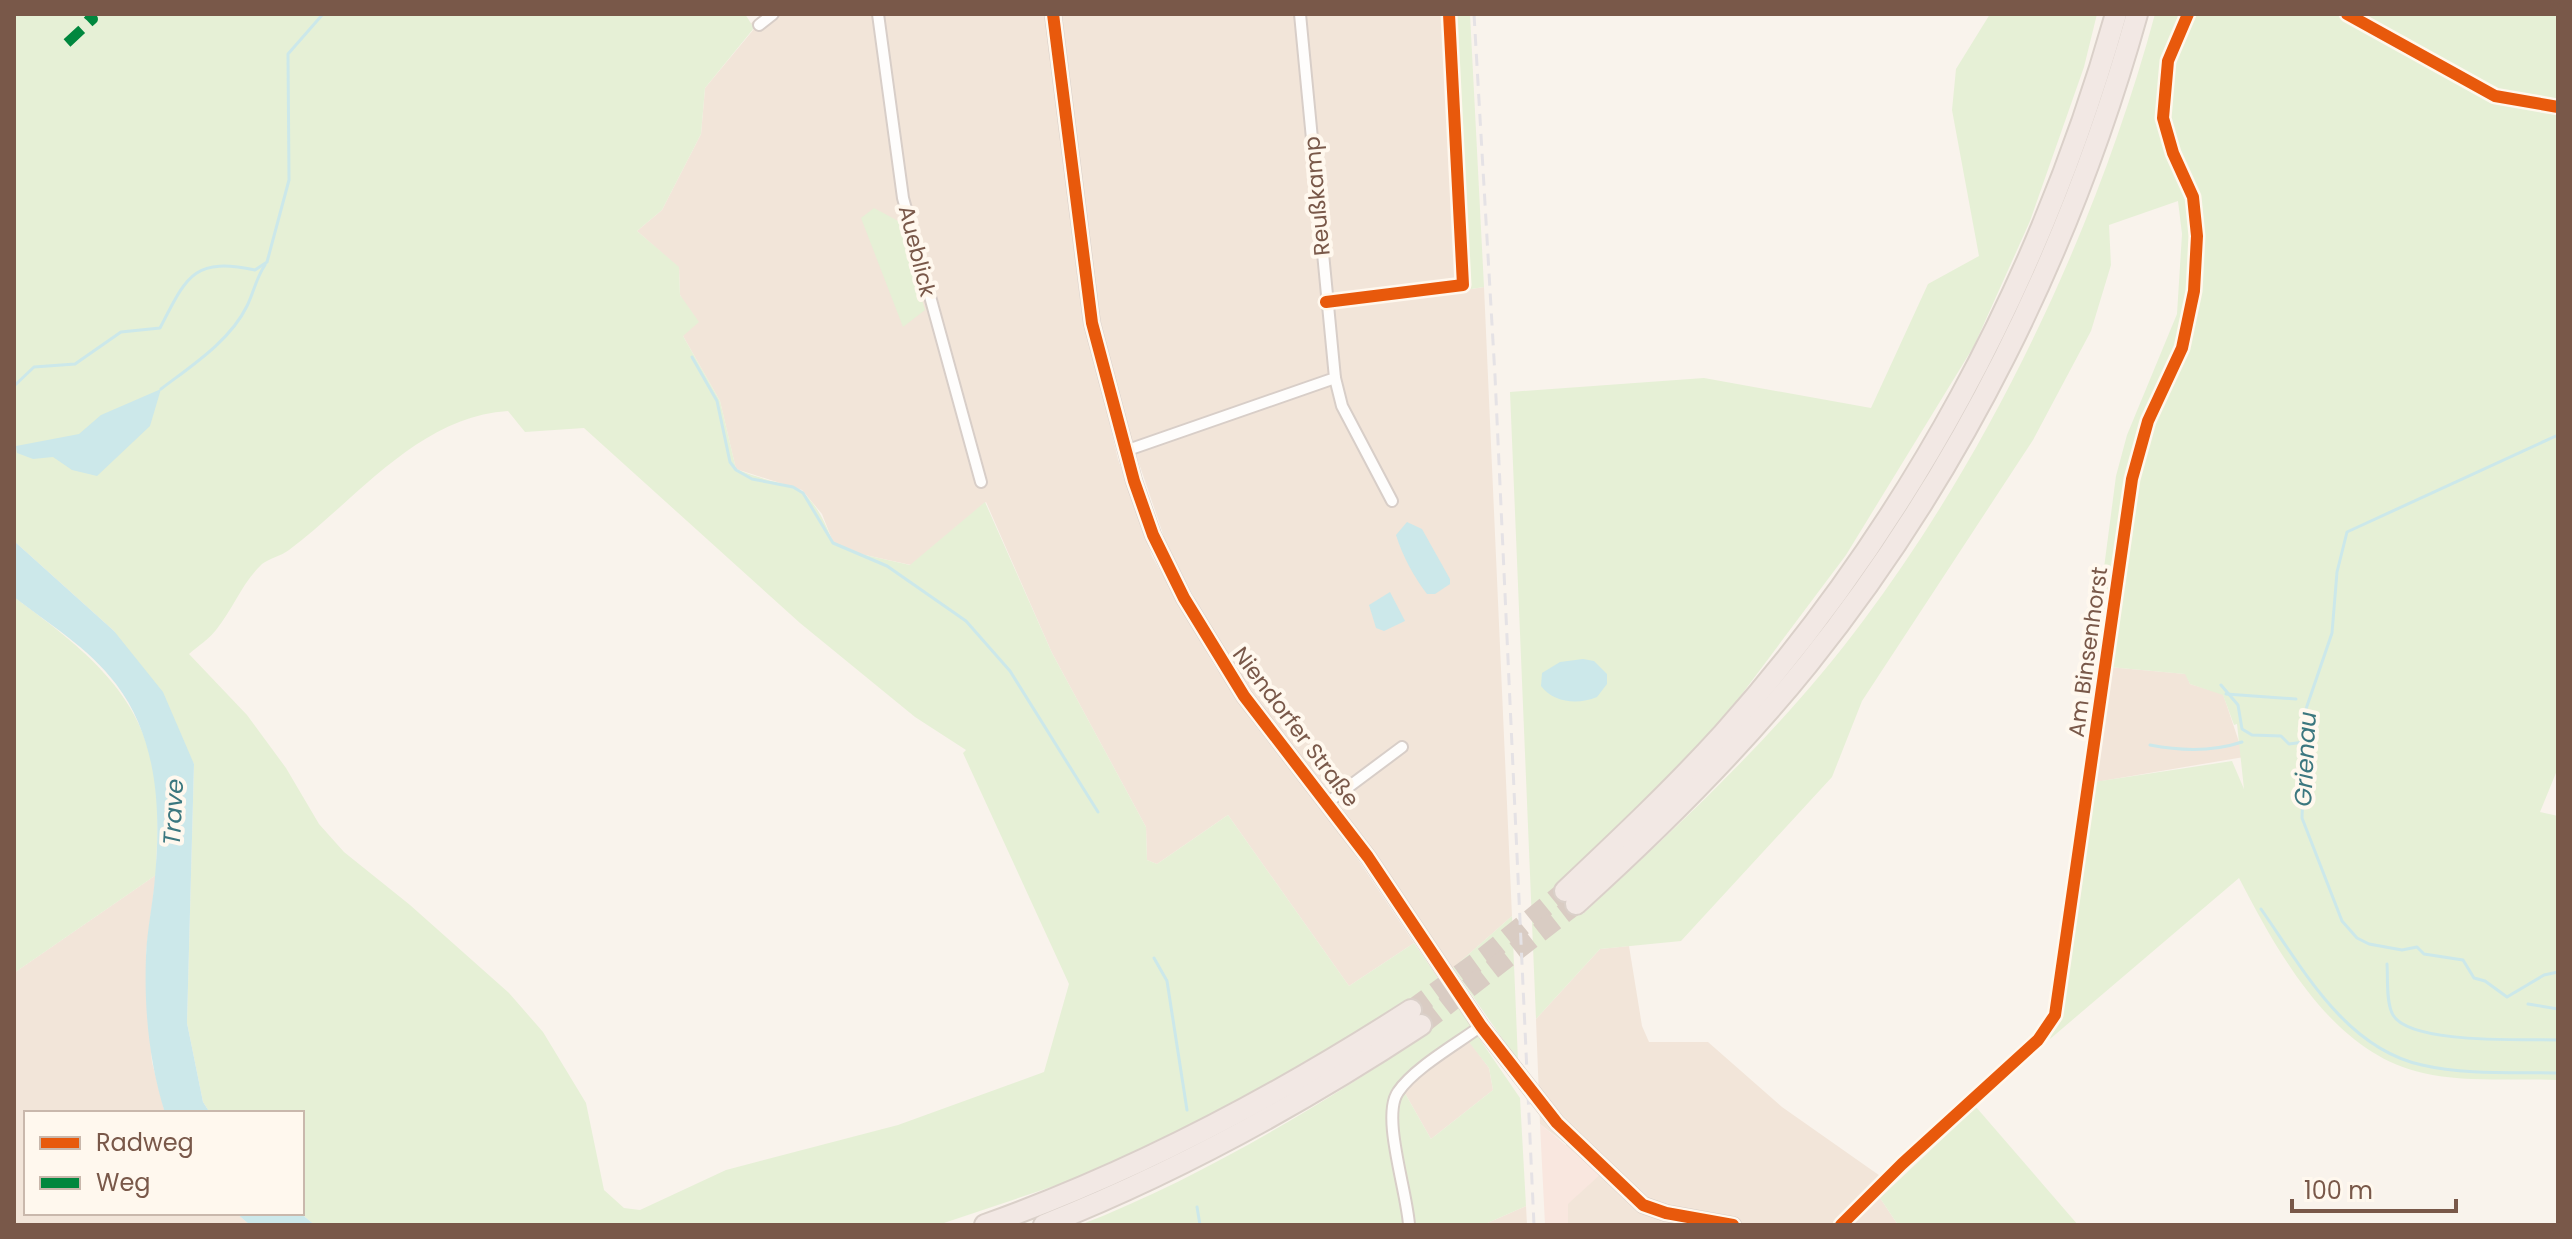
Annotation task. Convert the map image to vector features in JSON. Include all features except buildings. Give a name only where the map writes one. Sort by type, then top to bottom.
[{"type":"highway","points":[[2116,14],[2085,117],[2032,253],[1973,373],[1896,506],[1793,649],[1723,733],[1570,897],[1662,826],[1739,745],[1808,664],[1913,518],[1985,396],[2051,262],[2104,123],[2137,14]]},
{"type":"highway","points":[[985,1225],[1174,1147],[1416,1017],[1265,1122],[1173,1170],[1044,1225]]},
{"type":"main road","name":"Niendorfer Straße","points":[[1053,14],[1092,323],[1125,451],[1153,535],[1184,598],[1244,696],[1368,857],[1481,1026],[1557,1123],[1643,1205],[1733,1225]]},
{"type":"street","points":[[759,25],[773,14]]},
{"type":"street","name":"Aueblick","points":[[878,14],[903,198],[981,482]]},
{"type":"street","name":"Reußkamp","points":[[1300,14],[1335,378],[1342,406],[1392,501]]},
{"type":"street","name":"Am Binsenhorst","points":[[1841,1225],[1902,1164],[2038,1040],[2055,1015],[2132,479],[2148,421],[2182,348],[2194,291],[2197,236],[2193,197],[2167,138],[2163,118],[2168,61],[2188,14]]},
{"type":"street","points":[[2347,14],[2495,96],[2558,107]]},
{"type":"street","points":[[1125,451],[1335,378]]},
{"type":"street","points":[[1327,803],[1402,747]]},
{"type":"street","points":[[1409,1225],[1403,1175],[1391,1127],[1393,1101],[1406,1083],[1481,1026]]},
{"type":"shaded area","points":[[763,14],[1046,14],[1080,299],[1118,459],[1152,556],[1214,665],[1251,720],[1351,849],[1414,943],[1349,986],[1228,815],[1157,864],[1147,860],[1146,827],[1052,653],[986,502],[911,565],[856,553],[833,542],[822,514],[802,490],[736,469],[720,401],[683,336],[688,310],[680,295],[679,268],[637,231],[662,210],[701,134],[705,88],[754,29],[750,24]]},
{"type":"shaded area","points":[[1062,14],[1444,14],[1459,291],[1484,287],[1512,916],[1453,968],[1338,802],[1257,702],[1205,619],[1166,543],[1129,434],[1097,307]]},
{"type":"shaded area","points":[[2109,667],[2186,674],[2190,684],[2223,694],[2244,757],[2090,783]]},
{"type":"shaded area","points":[[156,875],[146,952],[146,987],[152,1062],[164,1111],[24,1111],[24,1215],[238,1215],[250,1225],[14,1225],[14,973]]},
{"type":"shaded area","points":[[1629,946],[1642,1026],[1649,1042],[1708,1042],[1782,1107],[1893,1185],[1880,1198],[1898,1225],[1568,1225],[1566,1144],[1540,1124],[1536,1019],[1600,949]]},
{"type":"shaded area","points":[[1463,1033],[1489,1068],[1493,1090],[1431,1139],[1398,1081]]},
{"type":"shaded area","points":[[1540,1124],[1601,1174],[1568,1204],[1568,1225],[1545,1225]]},
{"type":"shaded area","points":[[1526,1206],[1527,1225],[1483,1225]]},
{"type":"green space","points":[[14,14],[745,14],[754,28],[705,88],[701,134],[662,210],[637,231],[679,267],[680,295],[699,322],[683,336],[720,401],[736,469],[785,484],[805,495],[823,520],[833,542],[856,553],[910,565],[985,502],[1052,653],[1146,827],[1147,860],[1157,864],[1228,815],[1349,986],[1414,943],[1520,1098],[1526,1206],[1483,1225],[1080,1225],[1171,1185],[1259,1138],[1429,1033],[1407,1000],[1238,1108],[1069,1181],[938,1225],[315,1225],[302,1215],[304,1111],[209,1111],[203,1102],[187,1023],[194,764],[114,631],[14,541]],"holes":[[[508,411],[525,432],[584,428],[800,623],[915,717],[966,750],[963,753],[1069,984],[1044,1072],[898,1125],[726,1170],[640,1210],[624,1208],[604,1190],[586,1103],[543,1032],[509,993],[410,905],[344,852],[319,824],[286,768],[247,715],[189,654],[216,630],[262,564],[289,550],[417,444],[476,416]],[[1462,1033],[1489,1068],[1493,1090],[1431,1139],[1398,1081]]]},
{"type":"green space","points":[[1444,14],[1470,14],[1484,287],[1459,291]]},
{"type":"green space","points":[[1990,14],[2097,14],[2084,67],[2030,221],[1974,346],[1846,555],[1718,726],[1641,808],[1557,883],[1583,914],[1694,810],[1799,700],[1863,621],[1911,553],[1998,408],[2037,331],[2104,173],[2155,14],[2558,14],[2558,768],[2540,812],[2558,816],[2558,1080],[2439,1076],[2391,1062],[2361,1045],[2335,1022],[2290,967],[2239,878],[2050,1039],[2061,1004],[2094,782],[2232,761],[2244,789],[2237,724],[2234,725],[2223,695],[2190,684],[2185,674],[2109,667],[2111,652],[2093,652],[2116,476],[2127,435],[2177,314],[2182,234],[2178,201],[2109,225],[2111,265],[2091,331],[2033,440],[1862,701],[1832,777],[1681,941],[1600,949],[1536,1019],[1510,392],[1704,378],[1871,408],[1928,284],[1979,256],[1952,110],[1956,69]]},
{"type":"green space","points":[[874,208],[900,222],[925,310],[903,327],[861,218]]},
{"type":"green space","points":[[14,597],[91,659],[130,707],[153,765],[158,820],[156,875],[14,973]]},
{"type":"green space","points":[[1512,916],[1518,1061],[1453,968]]},
{"type":"green space","points":[[1976,1107],[2078,1225],[1898,1225],[1880,1198]]},
{"type":"water","points":[[161,389],[150,426],[97,476],[72,470],[53,457],[33,459],[17,453],[16,446],[79,434],[101,415]]},
{"type":"water","points":[[1407,522],[1422,529],[1450,579],[1450,584],[1435,594],[1427,594],[1422,587],[1399,543],[1396,535]]},
{"type":"water","name":"Trave","points":[[14,541],[114,631],[163,692],[194,764],[187,1023],[203,1102],[209,1111],[164,1111],[151,1055],[146,956],[157,827],[154,776],[141,728],[116,684],[94,659],[14,597]]},
{"type":"water","points":[[1390,592],[1405,621],[1384,631],[1376,628],[1369,605]]},
{"type":"water","points":[[1594,661],[1607,674],[1607,684],[1597,697],[1567,701],[1546,692],[1541,686],[1542,673],[1560,662]]},
{"type":"water","points":[[238,1215],[302,1215],[315,1225],[250,1225]]},
{"type":"waterway","points":[[14,386],[34,367],[75,364],[121,332],[160,328],[186,283],[205,269],[218,266],[255,270],[267,262],[289,180],[288,54],[323,14]]},
{"type":"waterway","points":[[161,389],[209,352],[231,330],[247,306],[265,265]]},
{"type":"waterway","points":[[692,357],[717,401],[730,462],[736,470],[752,479],[793,487],[803,493],[833,543],[887,566],[966,621],[1010,671],[1098,812]]},
{"type":"waterway","name":"Grienau","points":[[2558,435],[2347,532],[2337,572],[2332,633],[2306,709],[2302,818],[2342,921],[2357,938],[2369,944],[2402,950],[2417,947],[2424,954],[2463,960],[2474,978],[2485,981],[2507,997],[2544,975],[2558,972]]},
{"type":"waterway","points":[[2221,685],[2238,705],[2242,729],[2252,735],[2281,736],[2289,744],[2304,742]]},
{"type":"waterway","points":[[2226,694],[2296,699]]},
{"type":"waterway","points":[[2150,745],[2196,750],[2242,742]]},
{"type":"waterway","points":[[2261,909],[2328,1003],[2370,1042],[2395,1056],[2422,1065],[2455,1070],[2558,1073]]},
{"type":"waterway","points":[[1154,958],[1167,981],[1187,1110]]},
{"type":"waterway","points":[[2387,964],[2392,1013],[2402,1023],[2419,1031],[2468,1038],[2558,1040]]},
{"type":"waterway","points":[[2528,1004],[2558,1009]]},
{"type":"waterway","points":[[1197,1207],[1200,1225]]},
{"type":"tunnel","points":[[1411,1010],[1485,956],[1565,891]]},
{"type":"tunnel","points":[[1421,1025],[1576,904]]},
{"type":"railway","points":[[1474,14],[1495,376],[1534,1225]]},
{"type":"marked path","points":[[67,43],[93,19],[87,14]]},
{"type":"cycle path","points":[[1053,14],[1092,323],[1134,481],[1153,535],[1184,598],[1244,696],[1368,857],[1481,1026],[1557,1123],[1643,1205],[1666,1213],[1733,1225]]},
{"type":"cycle path","points":[[1326,302],[1463,285],[1449,14]]},
{"type":"cycle path","points":[[1841,1225],[1902,1164],[2038,1040],[2055,1015],[2132,479],[2148,421],[2182,348],[2194,291],[2197,236],[2193,197],[2173,153],[2163,118],[2168,61],[2188,14]]},
{"type":"cycle path","points":[[2347,14],[2495,96],[2558,107]]}]
